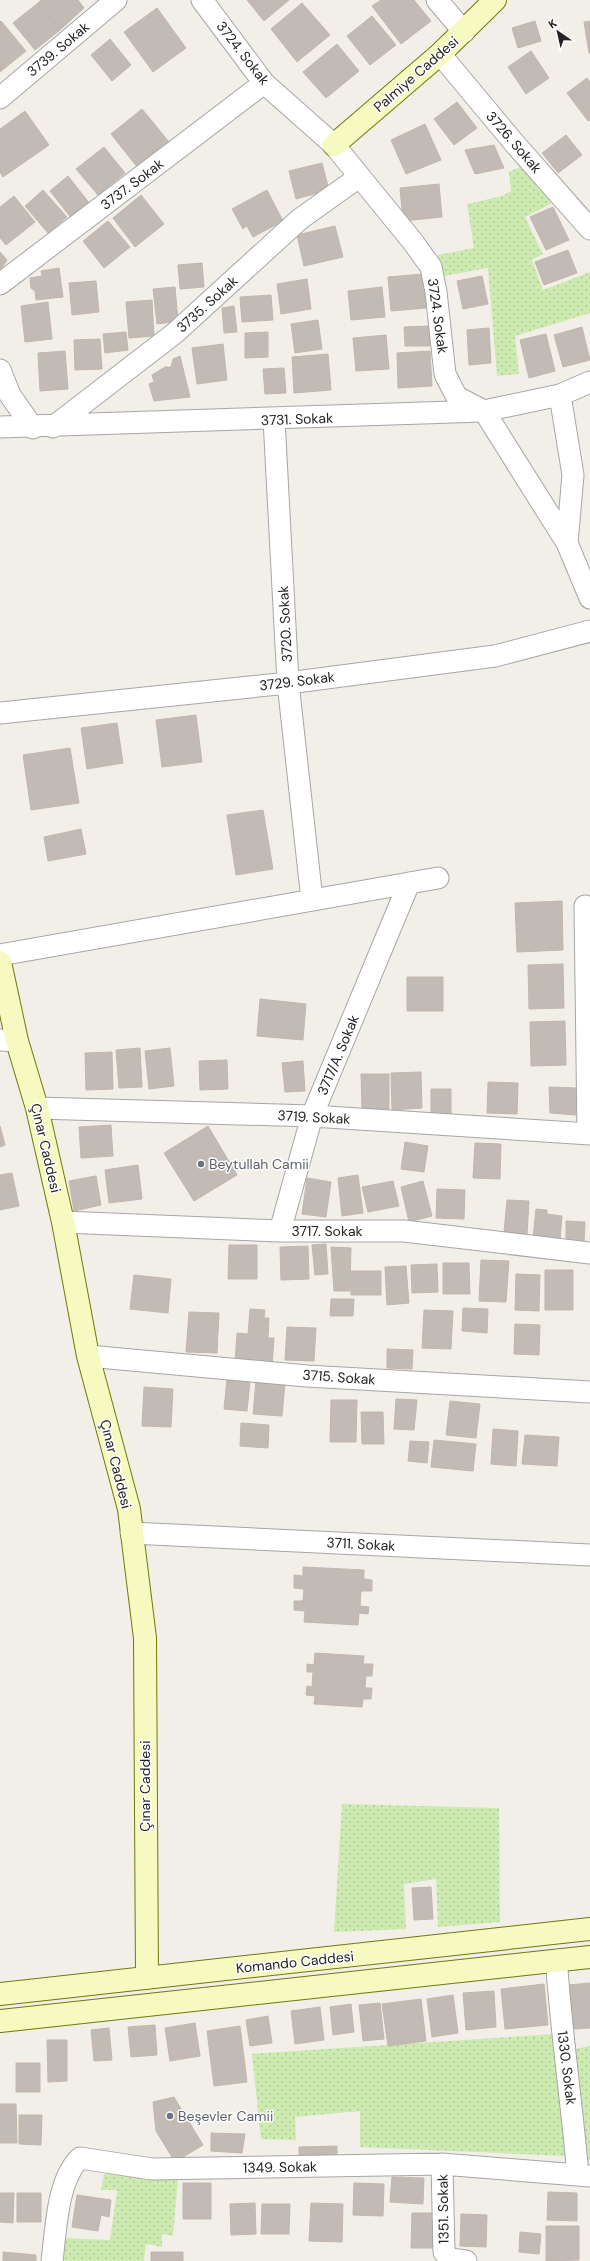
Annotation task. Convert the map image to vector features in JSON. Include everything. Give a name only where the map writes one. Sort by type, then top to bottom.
[{"type":"street","name":"3739. Sokak","points":[[0,98],[116,0]]},
{"type":"street","name":"3724. Sokak","points":[[202,0],[264,83],[334,145],[414,242],[431,267],[436,292],[446,374],[457,397],[484,411]]},
{"type":"street","points":[[438,0],[464,32]]},
{"type":"street","name":"Palmiye Caddesi","points":[[334,145],[440,54],[495,0]]},
{"type":"street","name":"3726. Sokak","points":[[440,54],[515,144],[590,229]]},
{"type":"street","name":"3737. Sokak","points":[[0,284],[264,83]]},
{"type":"street","name":"3735. Sokak","points":[[43,427],[175,333],[300,220],[359,177]]},
{"type":"street","points":[[0,370],[10,395],[43,427]]},
{"type":"street","name":"3731. Sokak","points":[[0,428],[484,411],[560,395],[590,382]]},
{"type":"street","points":[[560,395],[573,476],[567,543]]},
{"type":"street","points":[[484,411],[567,543],[590,598]]},
{"type":"street","name":"3720. Sokak","points":[[274,419],[288,683],[312,900]]},
{"type":"street","name":"3729. Sokak","points":[[0,713],[288,683],[495,656],[590,631]]},
{"type":"street","points":[[0,955],[438,878]]},
{"type":"street","name":"3717/A. Sokak","points":[[280,1231],[312,1116],[409,883]]},
{"type":"street","points":[[585,906],[589,1134]]},
{"type":"street","name":"Çınar Caddesi","points":[[0,962],[9,1040],[37,1108],[63,1222],[88,1356],[128,1509],[145,1638],[147,1978]]},
{"type":"street","name":"3719. Sokak","points":[[37,1108],[312,1116],[589,1134]]},
{"type":"street","name":"3717. Sokak","points":[[63,1222],[280,1231],[404,1231],[590,1252]]},
{"type":"street","name":"3715. Sokak","points":[[88,1356],[307,1376],[590,1392]]},
{"type":"street","name":"3711. Sokak","points":[[131,1532],[590,1555]]},
{"type":"street","name":"Komando Caddesi","points":[[0,1994],[590,1929]]},
{"type":"street","name":"Komando Caddesi","points":[[0,2021],[590,1957]]},
{"type":"street","name":"1330. Sokak","points":[[558,1960],[557,1969],[563,2050],[584,2175]]},
{"type":"street","name":"1349. Sokak","points":[[52,2261],[59,2203],[72,2166],[80,2158],[152,2169],[442,2164],[584,2175]]},
{"type":"street","name":"1351. Sokak","points":[[442,2164],[444,2252],[450,2259],[466,2261]]},
{"type":"green space","points":[[522,166],[552,203],[525,217],[543,254],[532,260],[543,290],[590,272],[590,313],[515,336],[519,374],[497,376],[488,268],[444,276],[438,255],[474,248],[467,204],[502,196],[511,191],[509,172]]},
{"type":"green space","points":[[342,1804],[499,1808],[500,1922],[438,1927],[436,1879],[404,1884],[406,1929],[334,1932]]},
{"type":"green space","points":[[554,2034],[565,2156],[360,2147],[360,2111],[295,2117],[296,2140],[261,2139],[252,2054]]},
{"type":"green space","points":[[590,2046],[590,2160],[587,2160],[575,2049]]},
{"type":"green space","points":[[104,2174],[178,2178],[173,2236],[162,2234],[162,2247],[146,2244],[144,2261],[59,2261],[60,2238],[110,2240],[117,2190],[101,2190]]},
{"type":"building","points":[[41,0],[78,0],[84,8],[60,30],[38,3]]},
{"type":"building","points":[[247,0],[289,0],[264,21]]},
{"type":"building","points":[[381,0],[414,0],[431,21],[401,44],[372,6]]},
{"type":"building","points":[[38,3],[60,30],[35,50],[13,23]]},
{"type":"building","points":[[302,3],[330,35],[297,62],[271,29]]},
{"type":"building","points":[[157,8],[186,48],[153,72],[124,32]]},
{"type":"building","points":[[372,16],[396,45],[370,65],[347,36]]},
{"type":"building","points":[[1,21],[26,51],[0,72],[0,22]]},
{"type":"building","points":[[535,21],[541,41],[518,48],[512,28]]},
{"type":"building","points":[[590,21],[590,53],[589,53],[584,22]]},
{"type":"building","points":[[110,39],[131,65],[112,81],[91,55]]},
{"type":"building","points":[[337,44],[359,71],[326,98],[303,72]]},
{"type":"building","points":[[531,51],[549,78],[526,94],[508,67]]},
{"type":"building","points":[[587,78],[590,82],[590,120],[588,121],[567,93]]},
{"type":"building","points":[[457,102],[477,128],[454,145],[434,119]]},
{"type":"building","points":[[142,109],[169,142],[138,168],[111,134]]},
{"type":"building","points":[[25,111],[49,145],[3,177],[0,172],[0,129]]},
{"type":"building","points":[[425,124],[441,160],[406,174],[391,140]]},
{"type":"building","points":[[566,135],[582,155],[558,173],[542,153]]},
{"type":"building","points":[[494,145],[504,168],[475,174],[465,150]]},
{"type":"building","points":[[104,147],[125,173],[98,195],[76,169]]},
{"type":"building","points":[[322,163],[329,190],[296,199],[289,171]]},
{"type":"building","points":[[68,176],[90,204],[72,219],[50,191]]},
{"type":"building","points":[[439,184],[442,217],[403,221],[400,188]]},
{"type":"building","points":[[43,190],[67,217],[48,233],[25,206]]},
{"type":"building","points":[[267,190],[283,221],[253,237],[247,226],[243,229],[232,209]]},
{"type":"building","points":[[141,195],[164,224],[135,247],[113,218]]},
{"type":"building","points":[[14,196],[35,222],[6,245],[0,238],[0,207]]},
{"type":"building","points":[[553,207],[569,240],[546,250],[530,217]]},
{"type":"building","points":[[108,221],[130,247],[104,268],[83,241]]},
{"type":"building","points":[[335,226],[343,257],[304,266],[297,235]]},
{"type":"building","points":[[568,250],[577,273],[544,285],[535,262]]},
{"type":"building","points":[[0,252],[7,260],[0,271]]},
{"type":"building","points":[[202,263],[204,287],[180,289],[178,265]]},
{"type":"building","points":[[59,268],[63,297],[36,300],[35,291],[31,288],[30,278],[42,276],[41,271]]},
{"type":"building","points":[[423,274],[426,308],[391,311],[388,277]]},
{"type":"building","points":[[482,276],[488,304],[463,309],[457,281]]},
{"type":"building","points":[[307,279],[311,309],[281,314],[277,284]]},
{"type":"building","points":[[96,281],[99,312],[72,315],[69,283]]},
{"type":"building","points":[[175,287],[178,321],[157,324],[153,289]]},
{"type":"building","points":[[382,287],[385,317],[351,320],[348,291]]},
{"type":"building","points":[[271,295],[273,320],[242,322],[240,297]]},
{"type":"building","points":[[152,300],[154,336],[129,338],[126,302]]},
{"type":"building","points":[[48,302],[52,339],[25,342],[21,306]]},
{"type":"building","points":[[234,306],[237,332],[224,333],[222,308]]},
{"type":"building","points":[[318,320],[322,349],[295,353],[291,324]]},
{"type":"building","points":[[429,326],[430,346],[405,346],[404,327]]},
{"type":"building","points":[[582,327],[590,360],[563,367],[554,335]]},
{"type":"building","points":[[489,328],[491,363],[469,365],[467,330]]},
{"type":"building","points":[[126,332],[128,350],[105,353],[103,334]]},
{"type":"building","points":[[268,332],[268,357],[245,358],[245,333]]},
{"type":"building","points":[[546,334],[555,371],[529,378],[520,340]]},
{"type":"building","points":[[386,335],[389,369],[356,371],[353,338]]},
{"type":"building","points":[[100,339],[102,369],[75,370],[74,340]]},
{"type":"building","points":[[223,344],[227,380],[197,384],[192,348]]},
{"type":"building","points":[[65,351],[68,389],[40,391],[38,353]]},
{"type":"building","points":[[430,351],[432,386],[398,388],[397,353]]},
{"type":"building","points":[[328,354],[331,390],[294,393],[292,357]]},
{"type":"building","points":[[180,356],[190,397],[154,401],[149,384],[154,382],[152,375],[165,367],[171,367],[173,359]]},
{"type":"building","points":[[284,368],[286,393],[265,394],[263,369]]},
{"type":"building","points":[[196,715],[202,762],[162,767],[156,720]]},
{"type":"building","points":[[117,723],[123,763],[87,769],[81,728]]},
{"type":"building","points":[[70,748],[79,803],[31,810],[23,755]]},
{"type":"building","points":[[263,810],[273,869],[236,875],[227,815]]},
{"type":"building","points":[[81,829],[86,854],[48,861],[44,837]]},
{"type":"building","points":[[562,901],[563,950],[517,952],[515,903]]},
{"type":"building","points":[[563,964],[564,1008],[529,1009],[528,965]]},
{"type":"building","points":[[407,977],[443,977],[443,1011],[407,1011]]},
{"type":"building","points":[[260,999],[306,1004],[303,1040],[257,1036]]},
{"type":"building","points":[[565,1021],[566,1065],[531,1066],[530,1022]]},
{"type":"building","points":[[140,1048],[142,1087],[119,1088],[116,1050]]},
{"type":"building","points":[[170,1048],[174,1086],[149,1089],[145,1051]]},
{"type":"building","points":[[112,1052],[113,1089],[86,1090],[85,1053]]},
{"type":"building","points":[[227,1060],[228,1089],[200,1090],[199,1061]]},
{"type":"building","points":[[303,1061],[305,1091],[285,1092],[282,1063]]},
{"type":"building","points":[[421,1072],[422,1108],[392,1110],[391,1073]]},
{"type":"building","points":[[361,1074],[389,1074],[389,1109],[362,1109]]},
{"type":"building","points":[[488,1082],[518,1083],[517,1114],[487,1113]]},
{"type":"building","points":[[549,1087],[577,1088],[576,1115],[550,1113]]},
{"type":"building","points":[[431,1089],[451,1089],[451,1114],[431,1114]]},
{"type":"building","points":[[111,1125],[113,1156],[81,1158],[79,1127]]},
{"type":"building","points":[[0,1126],[5,1145],[0,1147]]},
{"type":"building","name":"Beytullah Camii","points":[[208,1126],[237,1175],[194,1201],[164,1153]]},
{"type":"building","points":[[405,1142],[428,1146],[424,1172],[401,1169]]},
{"type":"building","points":[[475,1143],[501,1144],[500,1179],[473,1178]]},
{"type":"building","points":[[138,1165],[142,1199],[109,1203],[105,1170]]},
{"type":"building","points":[[12,1173],[19,1206],[0,1210],[0,1175]]},
{"type":"building","points":[[358,1175],[363,1213],[342,1216],[338,1178]]},
{"type":"building","points":[[96,1176],[101,1205],[74,1211],[69,1181]]},
{"type":"building","points":[[307,1178],[331,1182],[326,1217],[302,1214]]},
{"type":"building","points":[[393,1181],[399,1206],[368,1212],[362,1187]]},
{"type":"building","points":[[423,1181],[432,1216],[409,1222],[401,1187]]},
{"type":"building","points":[[437,1189],[465,1190],[464,1219],[436,1218]]},
{"type":"building","points":[[507,1200],[529,1201],[527,1234],[504,1232]]},
{"type":"building","points":[[536,1209],[547,1210],[547,1214],[562,1216],[560,1240],[533,1238]]},
{"type":"building","points":[[566,1221],[585,1222],[584,1243],[566,1242]]},
{"type":"building","points":[[326,1244],[328,1274],[315,1275],[312,1245]]},
{"type":"building","points":[[229,1245],[257,1245],[257,1279],[228,1279]]},
{"type":"building","points":[[308,1246],[309,1279],[281,1280],[280,1247]]},
{"type":"building","points":[[331,1247],[351,1248],[350,1291],[334,1291]]},
{"type":"building","points":[[481,1260],[509,1261],[506,1302],[479,1301]]},
{"type":"building","points":[[443,1263],[469,1263],[470,1294],[443,1294]]},
{"type":"building","points":[[437,1264],[438,1292],[412,1293],[411,1265]]},
{"type":"building","points":[[406,1266],[409,1303],[387,1305],[385,1267]]},
{"type":"building","points":[[545,1270],[573,1270],[573,1310],[545,1310]]},
{"type":"building","points":[[351,1271],[381,1271],[381,1295],[351,1295]]},
{"type":"building","points":[[516,1274],[540,1275],[539,1311],[515,1310]]},
{"type":"building","points":[[134,1275],[171,1279],[168,1313],[130,1309]]},
{"type":"building","points":[[331,1299],[354,1299],[353,1316],[330,1316]]},
{"type":"building","points":[[463,1308],[488,1309],[487,1333],[462,1331]]},
{"type":"building","points":[[250,1309],[265,1310],[264,1318],[269,1318],[268,1338],[274,1338],[272,1366],[235,1364],[237,1333],[248,1334]]},
{"type":"building","points":[[424,1310],[453,1311],[451,1349],[422,1348]]},
{"type":"building","points":[[189,1312],[219,1313],[217,1353],[186,1352]]},
{"type":"building","points":[[515,1324],[540,1325],[539,1355],[514,1354]]},
{"type":"building","points":[[287,1327],[316,1328],[314,1361],[285,1360]]},
{"type":"building","points":[[387,1349],[413,1350],[412,1369],[387,1368]]},
{"type":"building","points":[[227,1379],[250,1381],[247,1411],[224,1409]]},
{"type":"building","points":[[256,1381],[285,1383],[282,1416],[253,1414]]},
{"type":"building","points":[[144,1387],[173,1389],[171,1427],[142,1426]]},
{"type":"building","points":[[396,1399],[417,1400],[414,1430],[394,1429]]},
{"type":"building","points":[[331,1400],[357,1400],[356,1442],[330,1442]]},
{"type":"building","points":[[450,1401],[480,1404],[476,1438],[446,1435]]},
{"type":"building","points":[[361,1412],[383,1412],[384,1444],[362,1444]]},
{"type":"building","points":[[241,1423],[269,1425],[268,1448],[240,1446]]},
{"type":"building","points":[[493,1429],[518,1431],[516,1466],[491,1464]]},
{"type":"building","points":[[525,1435],[559,1437],[557,1466],[522,1464]]},
{"type":"building","points":[[434,1440],[476,1444],[473,1471],[431,1467]]},
{"type":"building","points":[[410,1441],[429,1442],[427,1463],[408,1461]]},
{"type":"building","points":[[303,1567],[364,1570],[364,1579],[372,1580],[372,1591],[361,1591],[360,1606],[369,1607],[368,1614],[359,1613],[358,1625],[304,1622],[305,1611],[294,1610],[294,1601],[303,1601],[304,1589],[294,1588],[294,1575],[303,1576]]},
{"type":"building","points":[[315,1653],[364,1656],[363,1664],[373,1664],[372,1676],[366,1676],[365,1688],[372,1688],[371,1699],[363,1699],[362,1707],[314,1704],[315,1696],[306,1695],[307,1686],[312,1687],[313,1672],[307,1672],[307,1664],[314,1665]]},
{"type":"building","points":[[431,1887],[433,1919],[414,1920],[412,1888]]},
{"type":"building","points":[[590,1983],[590,2028],[574,2029],[568,1985]]},
{"type":"building","points":[[544,1984],[548,2025],[505,2029],[501,1989]]},
{"type":"building","points":[[494,1991],[496,2027],[466,2030],[463,1993]]},
{"type":"building","points":[[453,1995],[458,2033],[432,2037],[427,1999]]},
{"type":"building","points":[[421,1999],[426,2041],[388,2046],[382,2004]]},
{"type":"building","points":[[380,2003],[384,2039],[363,2041],[359,2005]]},
{"type":"building","points":[[351,2004],[354,2032],[333,2035],[330,2007]]},
{"type":"building","points":[[320,2007],[324,2040],[295,2044],[291,2011]]},
{"type":"building","points":[[268,2016],[272,2043],[250,2046],[246,2020]]},
{"type":"building","points":[[195,2023],[200,2056],[170,2061],[165,2028]]},
{"type":"building","points":[[155,2025],[157,2055],[131,2057],[128,2027]]},
{"type":"building","points":[[240,2026],[247,2082],[214,2086],[207,2031]]},
{"type":"building","points":[[109,2028],[112,2060],[94,2061],[91,2030]]},
{"type":"building","points":[[47,2040],[67,2040],[67,2081],[48,2082]]},
{"type":"building","points":[[16,2063],[40,2063],[40,2092],[16,2092]]},
{"type":"building","name":"Beşevler Camii","points":[[174,2097],[203,2145],[175,2162],[156,2131],[153,2102]]},
{"type":"building","points":[[0,2104],[16,2104],[17,2143],[0,2143]]},
{"type":"building","points":[[19,2115],[42,2115],[41,2145],[19,2144]]},
{"type":"building","points":[[211,2133],[245,2134],[242,2153],[211,2151]]},
{"type":"building","points":[[337,2146],[337,2160],[299,2161],[299,2147]]},
{"type":"building","points":[[392,2177],[424,2178],[423,2204],[390,2202]]},
{"type":"building","points":[[183,2183],[211,2183],[211,2219],[183,2219]]},
{"type":"building","points":[[354,2183],[384,2184],[383,2216],[353,2215]]},
{"type":"building","points":[[548,2192],[577,2193],[577,2221],[547,2220]]},
{"type":"building","points":[[0,2193],[14,2193],[13,2223],[0,2222]]},
{"type":"building","points":[[17,2193],[41,2193],[41,2222],[17,2222]]},
{"type":"building","points":[[77,2195],[111,2200],[109,2217],[101,2215],[98,2231],[72,2227]]},
{"type":"building","points":[[255,2203],[256,2234],[231,2235],[230,2204]]},
{"type":"building","points":[[311,2203],[343,2204],[342,2242],[309,2241]]},
{"type":"building","points":[[262,2204],[290,2204],[289,2234],[261,2234]]},
{"type":"building","points":[[412,2213],[437,2213],[436,2248],[411,2248]]},
{"type":"building","points":[[461,2214],[487,2215],[486,2247],[460,2246]]},
{"type":"building","points":[[546,2226],[579,2226],[579,2260],[546,2261]]},
{"type":"building","points":[[520,2232],[541,2234],[539,2254],[519,2252]]},
{"type":"building","points":[[3,2252],[36,2255],[36,2261],[3,2261]]},
{"type":"building","points":[[151,2252],[183,2252],[183,2261],[151,2261]]},
{"type":"place","name":"Beytullah Camii","points":[[201,1164]]},
{"type":"place","name":"Beşevler Camii","points":[[170,2116]]}]
